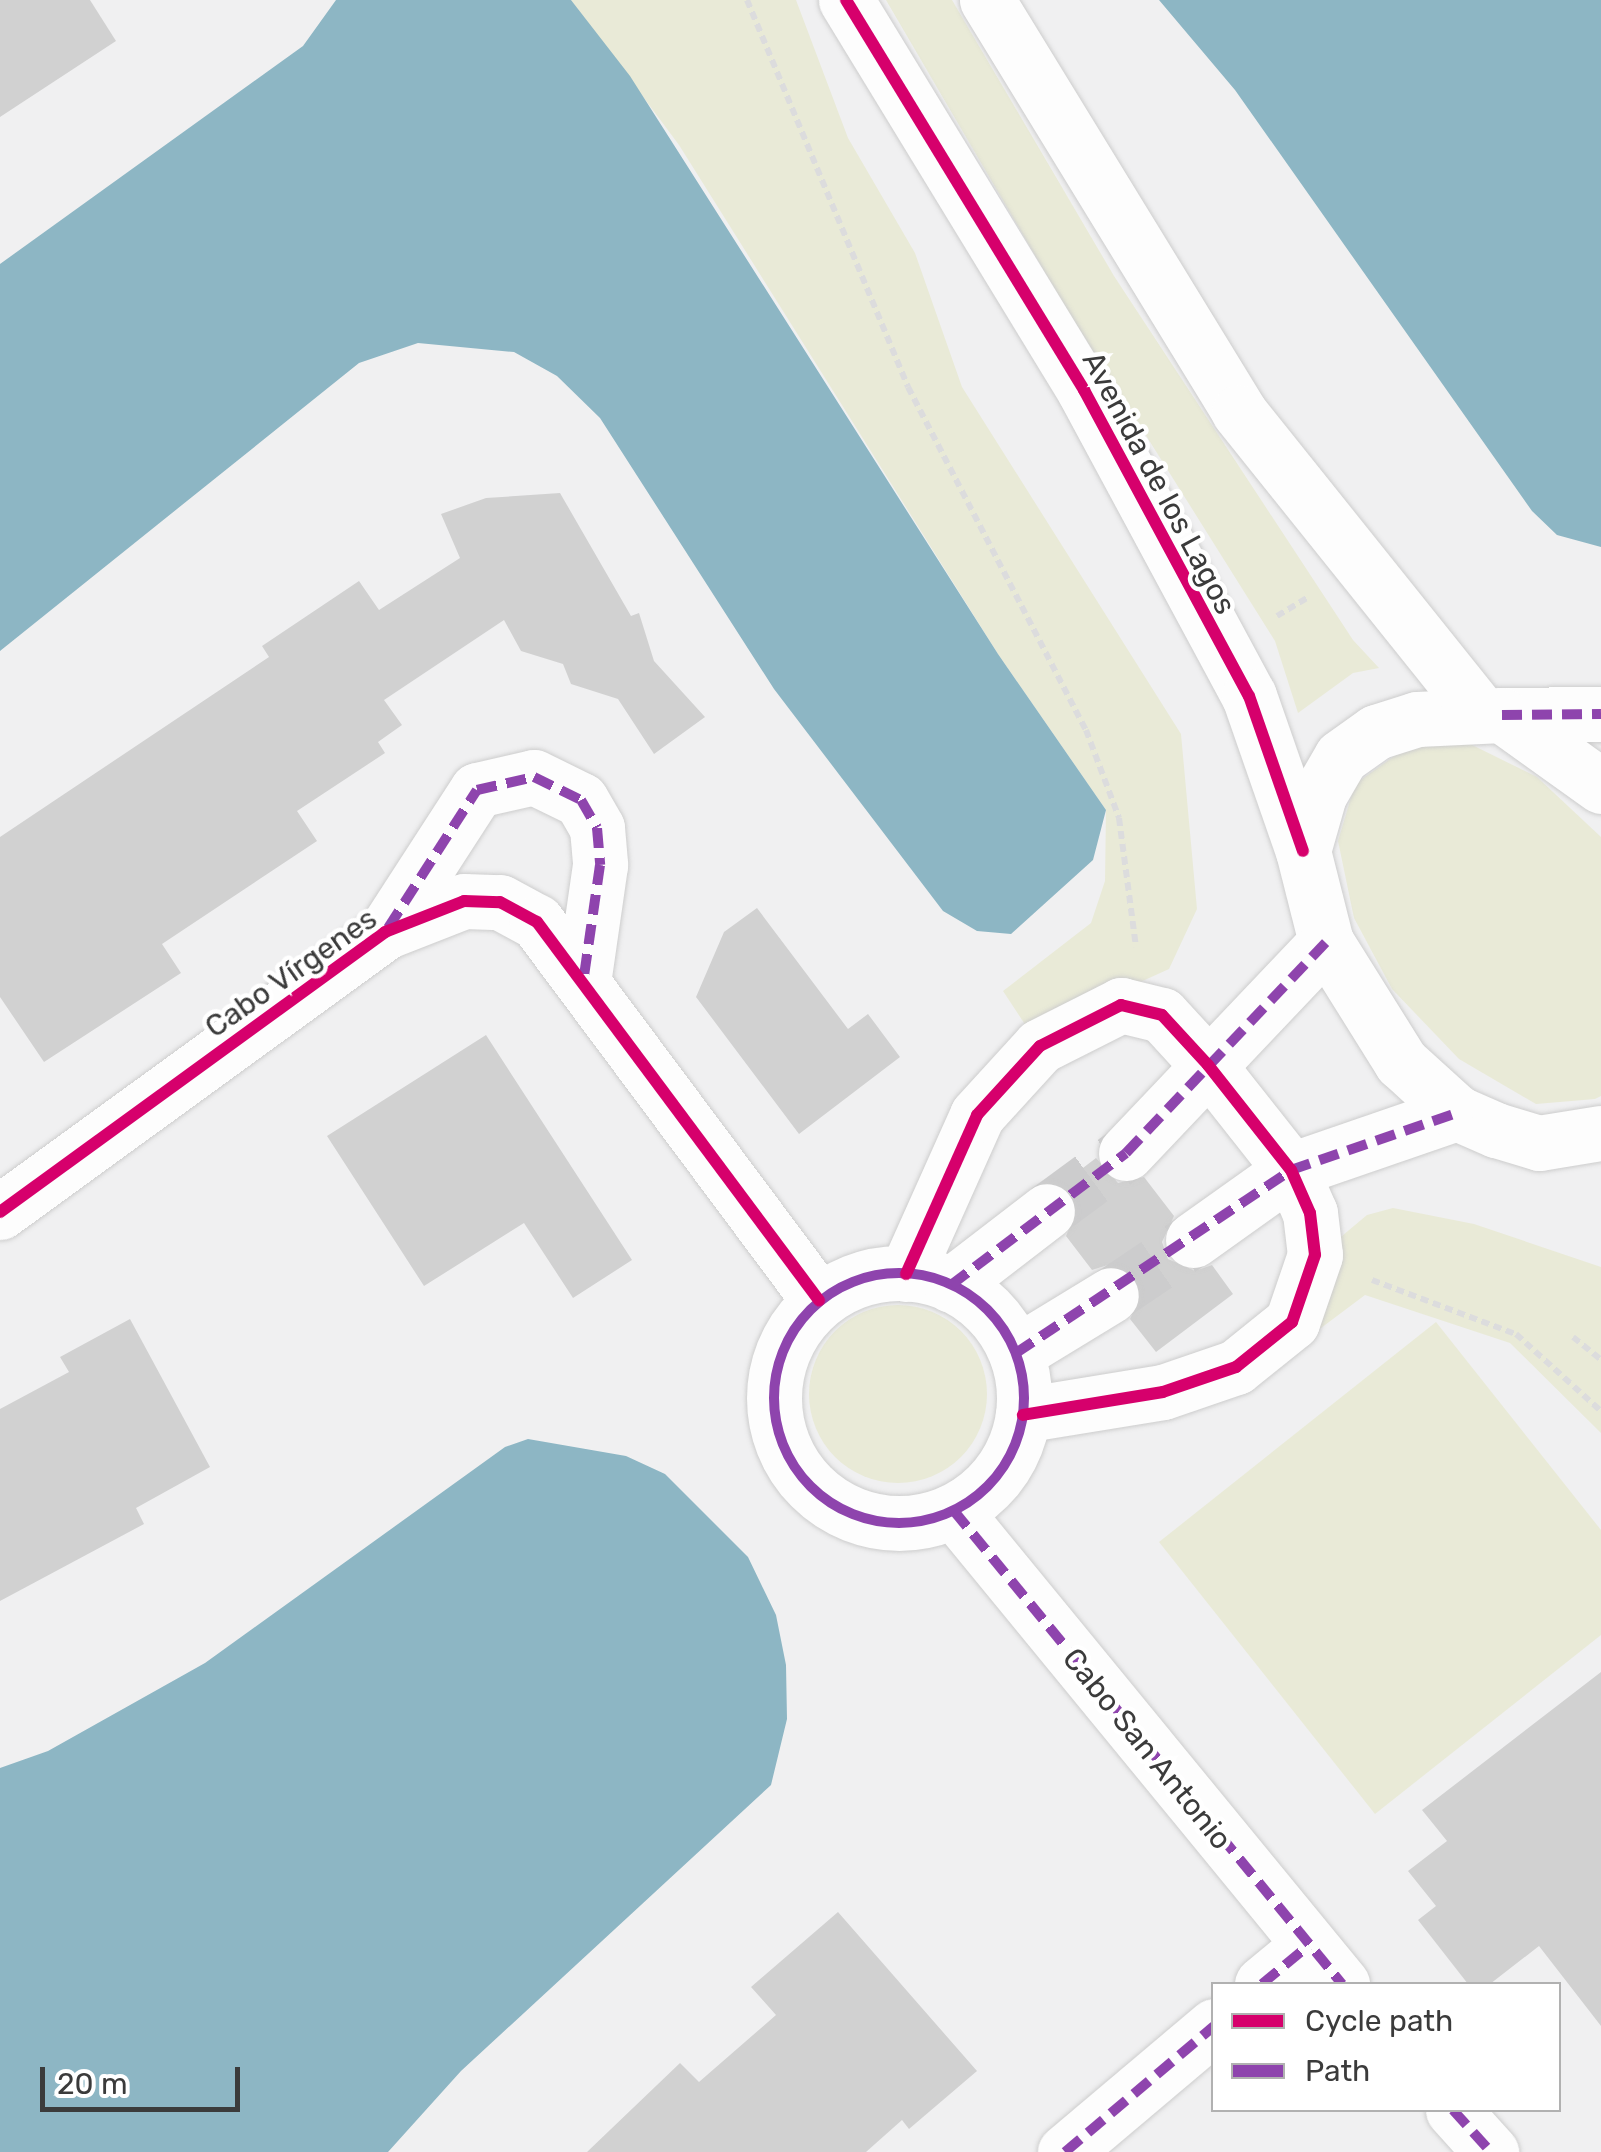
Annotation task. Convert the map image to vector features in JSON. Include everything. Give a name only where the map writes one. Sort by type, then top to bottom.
[{"type":"street","name":"Avenida de los Lagos","points":[[846,0],[1084,390],[1249,696],[1303,851],[1326,942],[1400,1062],[1457,1113]]},
{"type":"street","points":[[987,0],[1239,412],[1490,714],[1601,786]]},
{"type":"street","points":[[1303,851],[1319,795],[1341,758],[1376,732],[1490,714],[1601,714]]},
{"type":"street","points":[[385,932],[477,790],[534,778],[581,800],[596,828],[600,865],[583,983]]},
{"type":"street","name":"Cabo Vírgenes","points":[[0,1212],[385,932],[464,900],[500,902],[537,922],[819,1301]]},
{"type":"street","points":[[1126,1152],[1326,942]]},
{"type":"street","points":[[928,1279],[978,1115],[1040,1046],[1121,1005],[1162,1015],[1208,1065],[1291,1170],[1310,1212],[1315,1255],[1292,1322],[1236,1367],[1178,1387],[1024,1414]]},
{"type":"street","points":[[1193,1240],[1291,1170],[1457,1113],[1540,1142],[1601,1172]]},
{"type":"street","points":[[1540,1142],[1601,1132]]},
{"type":"street","points":[[928,1279],[1000,1326],[1016,1354],[1024,1414],[1012,1454],[988,1487],[954,1511],[916,1523],[875,1522],[837,1508],[805,1482],[783,1449],[773,1409],[776,1369],[792,1331],[819,1301],[846,1285],[928,1279],[1047,1212]]},
{"type":"street","points":[[1016,1354],[1111,1295]]},
{"type":"street","name":"Cabo San Antonio","points":[[954,1511],[1325,1965]]},
{"type":"street","points":[[1269,1982],[1325,1965]]},
{"type":"street","points":[[1064,2152],[1211,2029]]},
{"type":"street","points":[[1455,2112],[1491,2152]]},
{"type":"path","points":[[747,0],[908,387],[1086,730],[1119,818],[1141,958]]},
{"type":"path","points":[[1261,626],[1310,596]]},
{"type":"path","points":[[1361,1275],[1516,1334],[1601,1410]]},
{"type":"path","points":[[1572,1337],[1601,1360]]},
{"type":"green space","points":[[571,0],[796,0],[848,138],[915,253],[962,387],[1181,734],[1197,909],[1169,969],[1030,1032],[1003,991],[1091,923],[1105,881],[1106,810],[998,654],[679,145]]},
{"type":"green space","points":[[886,0],[952,0],[1114,276],[1353,640],[1379,668],[1353,673],[1298,713],[1275,641],[1061,300]]},
{"type":"green space","points":[[1456,737],[1537,777],[1601,837],[1601,1096],[1595,1099],[1536,1104],[1459,1059],[1392,989],[1354,918],[1338,841],[1355,784],[1414,742]]},
{"type":"green space","points":[[1393,1208],[1474,1224],[1601,1267],[1601,1433],[1510,1343],[1365,1295],[1321,1328],[1304,1325],[1330,1246],[1367,1215]]},
{"type":"green space","points":[[898,1305],[932,1311],[961,1331],[981,1360],[987,1394],[981,1428],[961,1457],[932,1477],[898,1483],[864,1477],[835,1457],[815,1428],[809,1394],[815,1360],[835,1331],[864,1311]]},
{"type":"green space","points":[[1436,1322],[1601,1530],[1601,1635],[1375,1814],[1159,1542]]},
{"type":"water","points":[[336,0],[571,0],[630,76],[998,654],[1106,810],[1093,860],[1011,934],[977,931],[943,911],[774,689],[600,418],[557,376],[514,352],[418,343],[359,363],[0,651],[0,264],[303,46]]},
{"type":"water","points":[[1159,0],[1601,0],[1601,547],[1557,535],[1532,511],[1235,90]]},
{"type":"water","points":[[528,1439],[626,1456],[665,1474],[748,1557],[776,1615],[786,1665],[787,1719],[771,1785],[461,2071],[388,2152],[0,2152],[0,1768],[48,1751],[205,1663],[505,1447]]},
{"type":"building","points":[[0,0],[90,0],[116,41],[0,117]]},
{"type":"building","points":[[560,493],[631,616],[639,613],[654,661],[705,717],[654,754],[618,699],[571,684],[563,664],[521,651],[504,620],[384,700],[402,725],[378,742],[385,753],[297,811],[317,841],[162,944],[181,973],[44,1062],[0,997],[0,837],[269,657],[262,646],[359,581],[379,610],[460,558],[441,514],[486,498]]},
{"type":"building","points":[[757,908],[848,1029],[868,1014],[900,1057],[799,1134],[696,997],[724,932]]},
{"type":"building","points":[[486,1035],[632,1260],[573,1298],[524,1223],[424,1286],[327,1136]]},
{"type":"building","points":[[1096,1158],[1118,1183],[1144,1177],[1174,1216],[1162,1242],[1168,1259],[1195,1271],[1212,1265],[1233,1294],[1156,1352],[1130,1319],[1142,1295],[1137,1278],[1111,1264],[1092,1270],[1066,1236],[1078,1208],[1062,1184]]},
{"type":"building","points":[[130,1319],[210,1467],[136,1508],[144,1524],[0,1601],[0,1409],[69,1372],[60,1357]]},
{"type":"building","points":[[1601,1672],[1601,2026],[1539,1946],[1493,1982],[1466,1982],[1418,1920],[1436,1906],[1408,1871],[1447,1841],[1422,1810]]},
{"type":"building","points":[[838,1912],[977,2071],[909,2129],[902,2120],[866,2152],[587,2152],[680,2063],[699,2082],[776,2015],[751,1987]]},
{"type":"tunnel","points":[[1047,1211],[1126,1153]]},
{"type":"tunnel","points":[[1111,1295],[1193,1240]]},
{"type":"marked path","points":[[1502,715],[1601,714]]},
{"type":"marked path","points":[[388,928],[477,790],[534,777],[581,800],[597,828],[600,865],[583,983]]},
{"type":"marked path","points":[[951,1285],[1126,1153],[1326,942]]},
{"type":"marked path","points":[[1016,1353],[1291,1170],[1457,1113]]},
{"type":"marked path","points":[[899,1273],[947,1283],[987,1310],[1014,1350],[1024,1398],[1014,1446],[987,1486],[947,1513],[899,1523],[851,1513],[811,1486],[784,1446],[774,1398],[784,1350],[811,1310],[851,1283],[899,1273]]},
{"type":"marked path","points":[[954,1511],[1340,1982]]},
{"type":"marked path","points":[[1264,1982],[1308,1946]]},
{"type":"marked path","points":[[1065,2152],[1211,2029]]},
{"type":"marked path","points":[[1455,2112],[1491,2152]]},
{"type":"cycle path","points":[[846,0],[1084,390],[1249,696],[1303,851]]},
{"type":"cycle path","points":[[0,1212],[385,932],[464,901],[500,902],[537,922],[819,1301]]},
{"type":"cycle path","points":[[906,1274],[977,1115],[1040,1046],[1121,1005],[1162,1015],[1208,1065],[1291,1170],[1310,1213],[1315,1255],[1292,1322],[1236,1367],[1163,1392],[1023,1415]]}]
